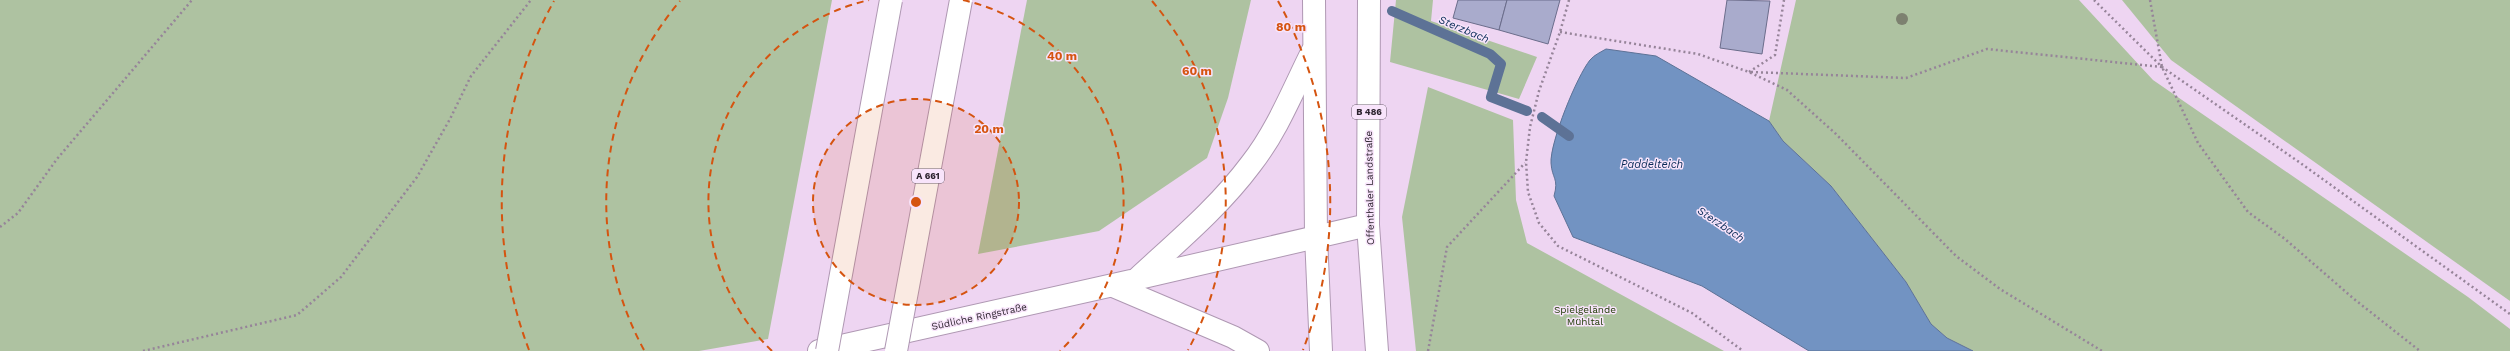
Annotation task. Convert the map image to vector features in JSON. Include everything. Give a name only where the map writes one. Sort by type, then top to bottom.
[{"type":"main road","points":[[827,351],[891,0]]},
{"type":"main road","name":"A 661","points":[[896,351],[961,0]]},
{"type":"main road","points":[[1314,0],[1313,49],[1316,236],[1321,351]]},
{"type":"main road","name":"Offenthaler Landstraße","points":[[1369,0],[1368,225],[1377,351]]},
{"type":"main road","points":[[1138,278],[1219,202],[1252,164],[1270,137],[1313,49]]},
{"type":"main road","name":"Südliche Ringstraße","points":[[819,351],[1113,286],[1138,278],[1368,225]]},
{"type":"main road","points":[[1113,286],[1234,337],[1258,351]]},
{"type":"path","points":[[0,227],[18,213],[57,159],[192,0]]},
{"type":"path","points":[[144,351],[297,315],[341,277],[417,177],[450,119],[471,76],[531,0]]},
{"type":"path","points":[[1569,0],[1560,32],[1538,91],[1530,127],[1526,162],[1528,192],[1539,223],[1558,246],[1692,314],[1743,351]]},
{"type":"path","points":[[1749,72],[1775,55],[1784,0]]},
{"type":"path","points":[[2094,0],[2162,68],[2299,162],[2510,314]]},
{"type":"path","points":[[2150,0],[2162,68],[2198,143],[2248,212],[2285,238],[2354,299],[2420,351]]},
{"type":"path","points":[[1560,32],[1698,54],[1749,72],[1787,90],[1836,134],[1956,256],[2000,289],[2102,351]]},
{"type":"path","points":[[1749,72],[1906,78],[1987,49],[2162,68]]},
{"type":"path","points":[[1428,351],[1448,247],[1526,162]]},
{"type":"green space","points":[[0,0],[832,0],[768,339],[699,351],[0,351]]},
{"type":"green space","points":[[1027,0],[1251,0],[1228,98],[1207,158],[1099,231],[978,254]]},
{"type":"green space","points":[[1396,0],[1433,0],[1431,21],[1537,57],[1519,99],[1390,62]]},
{"type":"green space","points":[[1796,0],[2079,0],[2153,80],[2468,297],[2510,329],[2510,351],[1973,351],[1947,338],[1931,324],[1906,282],[1831,186],[1783,141],[1769,121]]},
{"type":"green space","points":[[2122,0],[2510,0],[2510,301],[2171,60]]},
{"type":"green space","name":"Spielgelände Mühltal","points":[[1428,87],[1513,120],[1516,200],[1527,243],[1724,351],[1416,351],[1402,217]]},
{"type":"water","name":"Paddelteich","points":[[1606,49],[1656,56],[1769,121],[1783,141],[1831,186],[1906,282],[1931,324],[1947,338],[1973,351],[1809,351],[1702,286],[1573,237],[1554,196],[1556,182],[1551,163],[1552,153],[1559,125],[1578,80],[1590,60]]},
{"type":"building","points":[[1458,0],[1507,0],[1499,30],[1453,18]]},
{"type":"building","points":[[1507,0],[1560,0],[1548,44],[1499,30]]},
{"type":"building","points":[[1727,0],[1770,1],[1762,54],[1720,48]]},
{"type":"waterway","name":"Sterzbach","points":[[1392,11],[1490,54],[1501,64],[1491,97],[1527,111]]},
{"type":"waterway","name":"Sterzbach","points":[[1542,117],[1569,136]]}]
